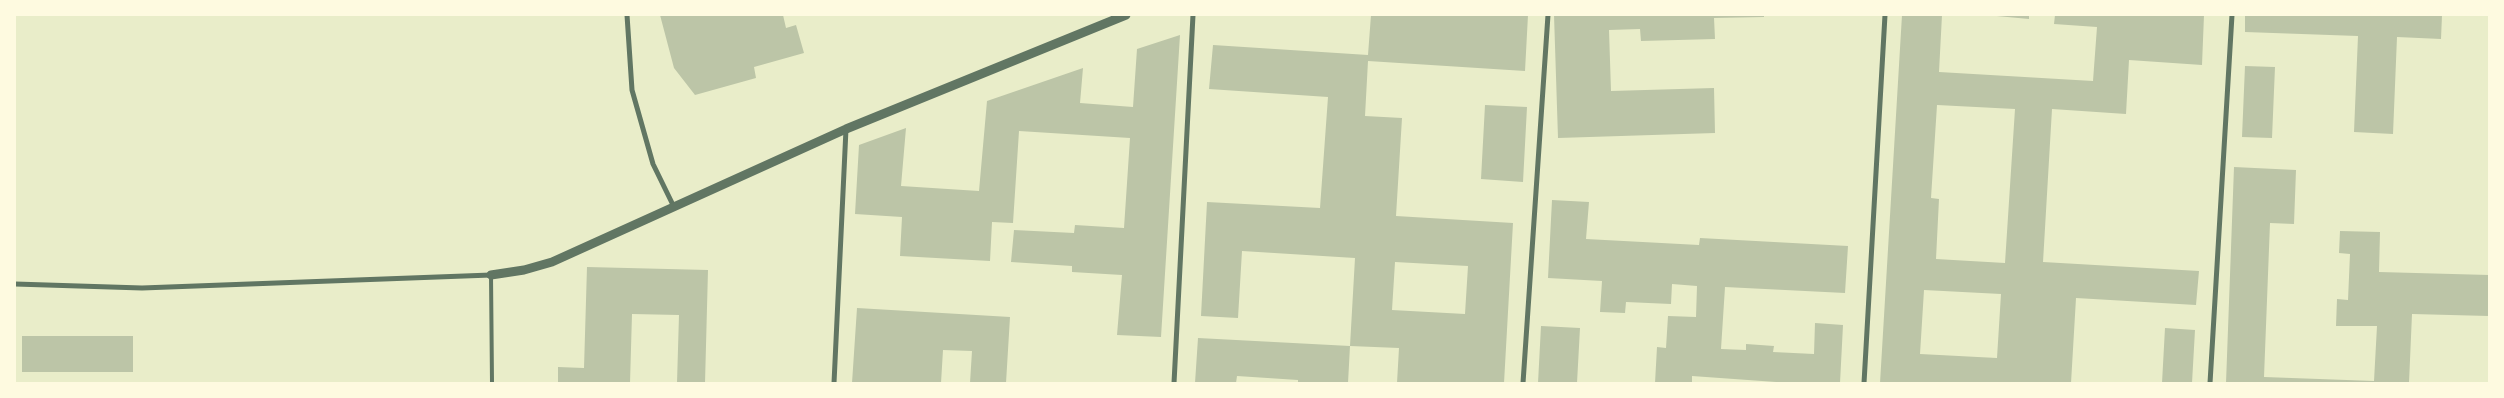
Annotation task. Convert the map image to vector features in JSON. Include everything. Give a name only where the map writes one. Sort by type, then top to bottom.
[{"type":"street","points":[[627,15],[632,90],[653,164],[674,207]]},
{"type":"street","points":[[15,284],[142,288],[491,276],[524,270],[552,262],[846,129],[1126,15]]},
{"type":"street","points":[[1174,383],[1193,15]]},
{"type":"street","points":[[1523,383],[1548,15]]},
{"type":"street","points":[[1864,383],[1885,15]]},
{"type":"street","points":[[2210,383],[2232,15]]},
{"type":"street","points":[[834,383],[846,129]]},
{"type":"lane","points":[[491,276],[492,383]]},
{"type":"building","points":[[660,15],[783,15],[786,28],[796,25],[804,53],[754,67],[756,78],[695,95],[674,68]]},
{"type":"building","points":[[1371,15],[1528,15],[1525,71],[1368,61],[1365,116],[1402,118],[1396,216],[1513,223],[1504,383],[1397,383],[1399,348],[1350,346],[1355,258],[1242,251],[1238,318],[1201,316],[1207,202],[1320,208],[1328,97],[1209,89],[1213,45],[1368,55]],"holes":[[[1395,262],[1468,266],[1465,314],[1392,310]]]},
{"type":"building","points":[[1554,15],[1764,15],[1764,17],[1714,18],[1715,39],[1641,41],[1640,29],[1609,30],[1611,91],[1714,88],[1715,133],[1558,138]]},
{"type":"building","points":[[1902,15],[1942,15],[1939,72],[2093,81],[2097,27],[2054,24],[2055,15],[2204,15],[2202,65],[2129,60],[2126,114],[2052,109],[2043,262],[2199,271],[2196,305],[2076,298],[2071,383],[1880,383]],"holes":[[[1937,105],[2015,109],[2005,263],[1936,259],[1939,199],[1931,198]],[[1924,290],[2001,294],[1997,358],[1920,354]]]},
{"type":"building","points":[[1986,15],[2029,15],[2029,19]]},
{"type":"building","points":[[2245,15],[2442,15],[2441,39],[2397,37],[2393,134],[2354,132],[2358,36],[2245,32]]},
{"type":"building","points":[[1180,35],[1161,337],[1117,335],[1122,275],[1072,272],[1072,266],[1011,262],[1014,230],[1074,233],[1075,225],[1124,228],[1130,138],[1019,131],[1013,223],[992,222],[990,261],[900,256],[902,217],[855,214],[859,145],[906,128],[901,186],[979,191],[987,101],[1083,68],[1080,103],[1133,107],[1137,49]]},
{"type":"building","points":[[2245,66],[2275,67],[2272,138],[2242,137]]},
{"type":"building","points":[[1485,105],[1527,107],[1523,182],[1481,179]]},
{"type":"building","points":[[2234,167],[2296,170],[2294,224],[2270,223],[2264,377],[2374,381],[2377,326],[2336,326],[2337,299],[2348,300],[2350,254],[2339,253],[2340,231],[2380,232],[2379,272],[2489,275],[2489,316],[2412,314],[2409,383],[2226,383]]},
{"type":"building","points":[[1552,200],[1589,202],[1586,239],[1699,245],[1700,238],[1848,246],[1845,293],[1725,287],[1721,349],[1746,350],[1746,344],[1774,346],[1773,352],[1814,354],[1815,323],[1843,325],[1840,383],[1790,383],[1692,376],[1692,383],[1655,383],[1657,347],[1666,348],[1668,316],[1696,317],[1697,286],[1672,284],[1671,304],[1626,302],[1625,313],[1600,312],[1602,281],[1548,278]]},
{"type":"building","points":[[587,267],[708,270],[705,383],[677,383],[679,315],[632,314],[630,383],[558,383],[558,367],[584,368]]},
{"type":"building","points":[[857,308],[1010,317],[1006,383],[970,383],[972,351],[943,350],[941,383],[852,383]]},
{"type":"building","points":[[1541,326],[1580,328],[1577,383],[1538,383]]},
{"type":"building","points":[[2165,328],[2195,330],[2192,383],[2162,383]]},
{"type":"building","points":[[22,336],[133,336],[133,372],[22,372]]},
{"type":"building","points":[[1198,338],[1350,346],[1348,383],[1298,383],[1298,380],[1237,376],[1236,383],[1195,383]]}]
